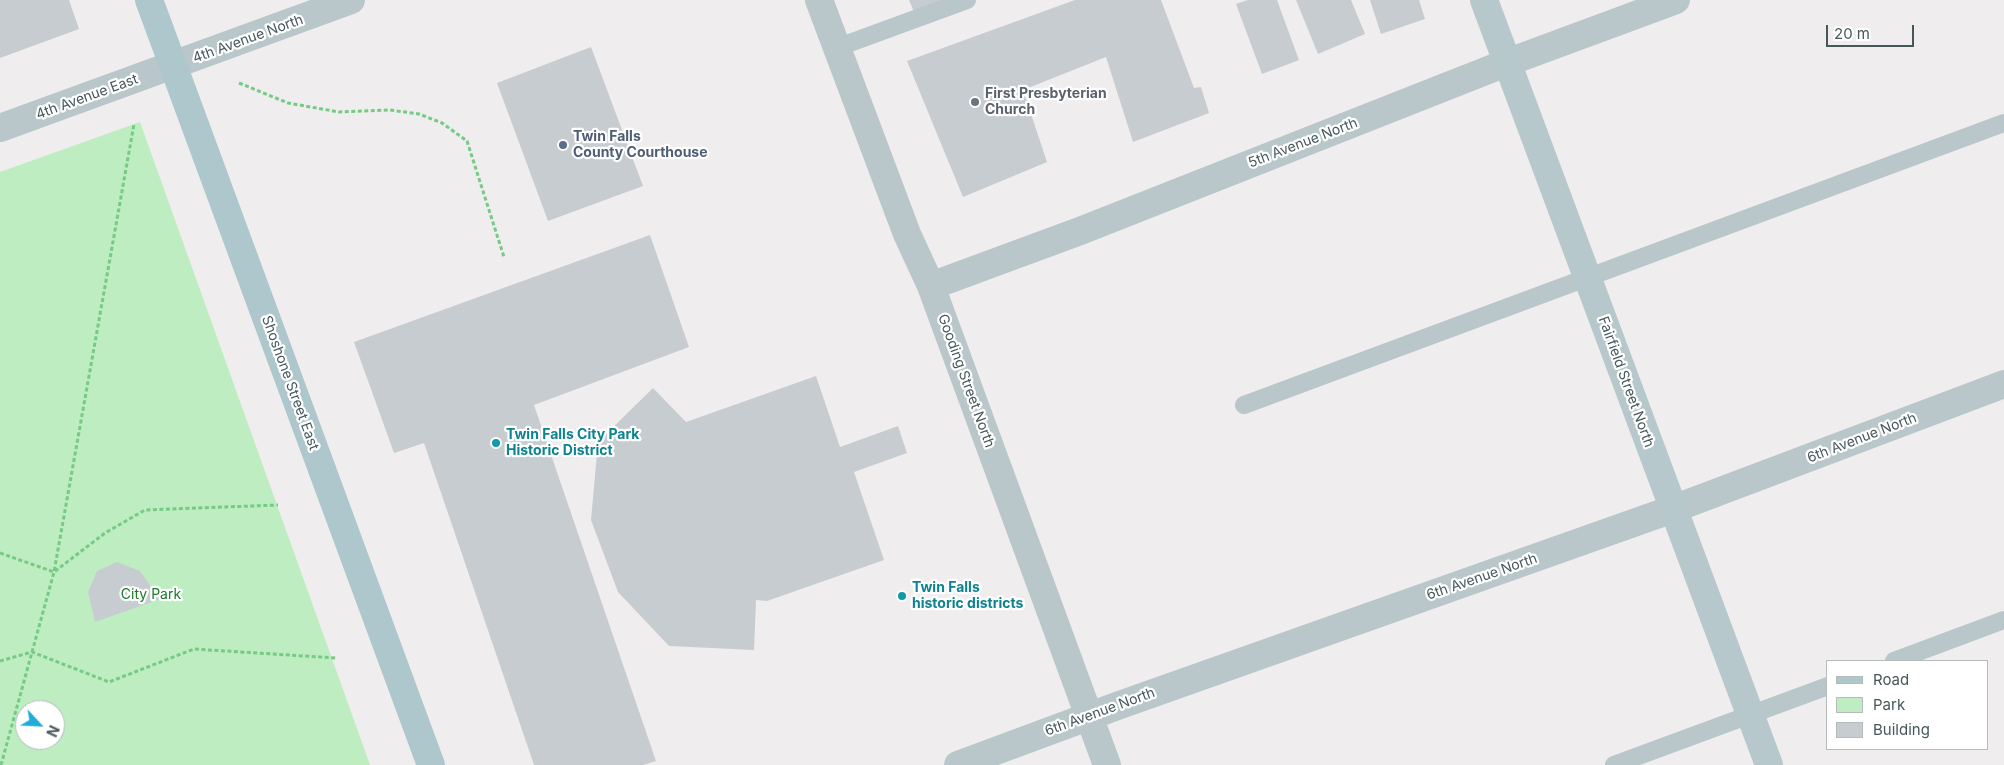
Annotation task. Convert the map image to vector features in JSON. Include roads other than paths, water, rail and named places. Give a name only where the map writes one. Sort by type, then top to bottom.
[{"type":"main road","name":"Shoshone Street East","points":[[149,0],[432,765]]},
{"type":"street","name":"4th Avenue North","points":[[174,66],[351,0]]},
{"type":"street","name":"Gooding Street North","points":[[819,0],[907,234],[931,286],[1107,765]]},
{"type":"street","name":"Fairfield Street North","points":[[1484,0],[1768,765]]},
{"type":"street","name":"5th Avenue North","points":[[931,286],[1080,230],[1506,63],[1676,0]]},
{"type":"street","name":"4th Avenue East","points":[[0,128],[174,66]]},
{"type":"street","name":"6th Avenue North","points":[[958,765],[1089,716],[1674,509],[2004,384]]},
{"type":"lane","points":[[836,48],[967,0]]},
{"type":"lane","points":[[1244,405],[2004,123]]},
{"type":"lane","points":[[1897,660],[2004,620]]},
{"type":"lane","points":[[1614,765],[1826,687]]},
{"type":"place","name":"First Presbyterian Church","points":[[975,102]]},
{"type":"place","name":"Twin Falls County Courthouse","points":[[563,145]]},
{"type":"place","name":"Twin Falls City Park Historic District","points":[[496,443]]},
{"type":"place","name":"Twin Falls historic districts","points":[[902,596]]},
{"type":"park label","name":"City Park","points":[[151,595]]}]
